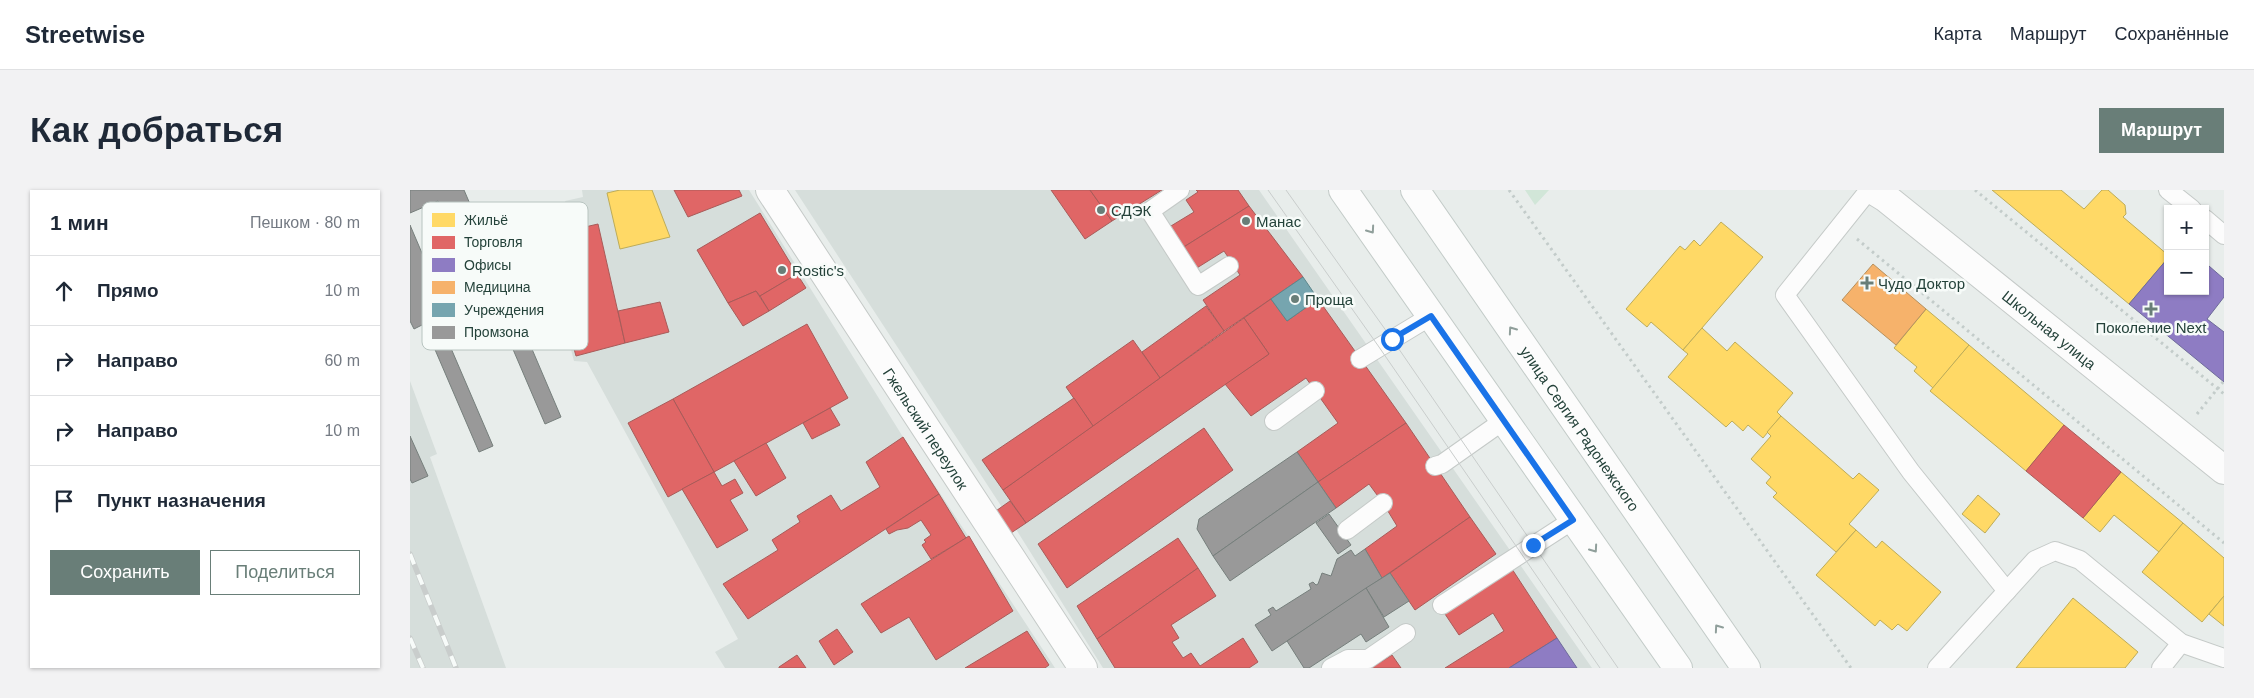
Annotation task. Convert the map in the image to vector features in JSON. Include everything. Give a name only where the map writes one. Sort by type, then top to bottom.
[{"type":"main road","name":"Гжельский переулок","points":[[770,190],[1082,668]]},
{"type":"main road","points":[[1343,190],[1503,421],[1678,668]]},
{"type":"main road","name":"улица Сергия Радонежского","points":[[1415,190],[1746,668]]},
{"type":"main road","name":"Школьная улица","points":[[1876,193],[2224,470]]},
{"type":"lane","points":[[1180,190],[1150,211],[1198,286],[1229,266]]},
{"type":"lane","points":[[2168,190],[2187,205]]},
{"type":"lane","points":[[1876,193],[1841,226],[1785,295],[1911,472],[2007,591]]},
{"type":"lane","points":[[2209,222],[2224,235]]},
{"type":"lane","points":[[1360,359],[1431,316]]},
{"type":"lane","points":[[1274,421],[1315,391]]},
{"type":"lane","points":[[1435,466],[1442,464],[1503,421]]},
{"type":"lane","points":[[1347,530],[1382,503]]},
{"type":"lane","points":[[1442,605],[1573,520]]},
{"type":"lane","points":[[1938,668],[2034,560],[2055,551],[2080,560],[2181,643],[2224,658]]},
{"type":"lane","points":[[1330,668],[1348,659],[1368,659],[1406,633]]},
{"type":"lane","points":[[2161,668],[2181,643]]},
{"type":"path","points":[[1510,190],[1851,668]]},
{"type":"path","points":[[1975,190],[2224,394]]},
{"type":"path","points":[[1841,226],[2224,543]]},
{"type":"path","points":[[2180,435],[2224,382]]},
{"type":"shaded area","points":[[582,190],[749,190],[903,437],[1055,668],[725,668],[715,652],[738,639],[587,362],[574,361],[571,350],[588,350],[588,202],[565,201],[583,197]]},
{"type":"shaded area","points":[[795,190],[1259,190],[1592,668],[1103,668],[1007,515]]},
{"type":"shaded area","points":[[410,381],[437,454],[430,457],[506,668],[410,668]]},
{"type":"green space","points":[[1525,190],[1549,190],[1535,205]]},
{"type":"building: Жильё","points":[[620,190],[652,190],[670,237],[620,249],[607,193]]},
{"type":"building: Жильё","points":[[1992,190],[2061,190],[2084,209],[2102,190],[2108,190],[2125,205],[2126,214],[2123,217],[2164,252],[2164,263],[2129,304]]},
{"type":"building: Жильё","points":[[1721,222],[1763,257],[1683,350],[1651,322],[1647,327],[1626,309],[1680,246],[1685,250],[1694,240],[1700,246]]},
{"type":"building: Жильё","points":[[1926,309],[1969,345],[1933,388],[1914,371],[1917,367],[1894,348]]},
{"type":"building: Жильё","points":[[1702,328],[1727,351],[1735,342],[1793,393],[1777,412],[1781,416],[1763,438],[1748,425],[1743,431],[1732,421],[1726,427],[1668,377],[1688,354],[1683,350]]},
{"type":"building: Жильё","points":[[1969,345],[2064,425],[2026,471],[1930,391]]},
{"type":"building: Жильё","points":[[1781,416],[1853,479],[1859,473],[1879,490],[1849,524],[1856,530],[1836,552],[1773,497],[1777,493],[1766,483],[1771,477],[1751,459],[1771,436],[1767,432]]},
{"type":"building: Жильё","points":[[2121,472],[2183,523],[2159,552],[2114,515],[2100,532],[2083,518]]},
{"type":"building: Жильё","points":[[1978,495],[2000,514],[1985,533],[1962,514]]},
{"type":"building: Жильё","points":[[2183,523],[2224,558],[2224,596],[2202,622],[2142,572]]},
{"type":"building: Жильё","points":[[1856,530],[1876,548],[1882,541],[1941,592],[1907,631],[1898,624],[1892,630],[1880,620],[1875,626],[1816,575]]},
{"type":"building: Жильё","points":[[2224,596],[2224,626],[2209,614]]},
{"type":"building: Жильё","points":[[2073,598],[2138,652],[2125,668],[2016,668]]},
{"type":"building: Торговля","points":[[674,190],[739,190],[742,196],[688,217]]},
{"type":"building: Торговля","points":[[1051,190],[1090,190],[1112,221],[1085,239]]},
{"type":"building: Торговля","points":[[1090,190],[1162,190],[1112,221]]},
{"type":"building: Торговля","points":[[1196,190],[1238,190],[1249,206],[1179,250],[1166,229],[1194,212],[1186,200],[1198,192]]},
{"type":"building: Торговля","points":[[1249,206],[1303,277],[1224,331],[1203,300],[1240,275],[1224,251],[1192,271],[1179,250]]},
{"type":"building: Торговля","points":[[760,213],[797,274],[760,296],[756,291],[728,303],[697,250]]},
{"type":"building: Торговля","points":[[598,224],[625,343],[576,356],[574,350],[588,350],[588,226]]},
{"type":"building: Торговля","points":[[797,274],[806,288],[769,311],[760,296]]},
{"type":"building: Торговля","points":[[756,291],[769,311],[743,326],[728,303]]},
{"type":"building: Торговля","points":[[1271,299],[1287,321],[1318,299],[1406,423],[1318,482],[1297,452],[1338,423],[1306,378],[1251,416],[1225,384],[1269,354],[1244,318]]},
{"type":"building: Торговля","points":[[660,302],[669,332],[625,343],[618,311]]},
{"type":"building: Торговля","points":[[1206,306],[1224,331],[1160,378],[1142,352]]},
{"type":"building: Торговля","points":[[1244,318],[1269,354],[1026,523],[1003,490]]},
{"type":"building: Торговля","points":[[807,324],[848,398],[714,472],[673,399]]},
{"type":"building: Торговля","points":[[1133,340],[1160,378],[1093,426],[1066,387]]},
{"type":"building: Торговля","points":[[1074,398],[1093,426],[1003,490],[982,460]]},
{"type":"building: Торговля","points":[[673,399],[714,472],[668,497],[628,423]]},
{"type":"building: Торговля","points":[[830,408],[840,425],[812,439],[803,423]]},
{"type":"building: Торговля","points":[[1406,423],[1470,517],[1382,578],[1365,549],[1397,526],[1383,503],[1369,484],[1336,508],[1318,482]]},
{"type":"building: Торговля","points":[[2064,425],[2121,472],[2083,518],[2026,471]]},
{"type":"building: Торговля","points":[[1204,428],[1233,470],[1067,588],[1038,544]]},
{"type":"building: Торговля","points":[[903,437],[939,494],[748,619],[723,584],[778,550],[772,540],[800,522],[797,516],[831,495],[841,511],[880,487],[866,462]]},
{"type":"building: Торговля","points":[[766,443],[786,478],[756,496],[734,461]]},
{"type":"building: Торговля","points":[[714,472],[722,486],[735,479],[743,493],[730,500],[748,530],[717,548],[682,489]]},
{"type":"building: Торговля","points":[[939,494],[966,538],[931,559],[922,545],[926,542],[924,540],[931,535],[921,520],[908,528],[889,534],[886,529]]},
{"type":"building: Торговля","points":[[1010,501],[1026,523],[1008,535],[993,513]]},
{"type":"building: Торговля","points":[[1470,517],[1496,554],[1415,610],[1390,573]]},
{"type":"building: Торговля","points":[[969,536],[1013,611],[936,660],[909,617],[881,633],[861,604]]},
{"type":"building: Торговля","points":[[1178,538],[1198,568],[1097,639],[1077,606]]},
{"type":"building: Торговля","points":[[1198,568],[1216,596],[1171,625],[1179,638],[1172,642],[1183,658],[1191,653],[1200,666],[1243,638],[1258,662],[1249,668],[1115,668],[1097,639]]},
{"type":"building: Торговля","points":[[1512,569],[1557,638],[1509,668],[1445,668],[1504,631],[1493,613],[1459,635],[1443,611]]},
{"type":"building: Торговля","points":[[837,629],[853,652],[834,665],[819,641]]},
{"type":"building: Торговля","points":[[1027,631],[1049,665],[1045,668],[965,668]]},
{"type":"building: Торговля","points":[[797,655],[806,668],[779,668],[779,667]]},
{"type":"building: Торговля","points":[[1392,655],[1401,668],[1371,668]]},
{"type":"building: Офисы","points":[[2164,263],[2164,295],[2209,295],[2209,266],[2224,279],[2224,297],[2207,319],[2224,332],[2224,382],[2129,304]]},
{"type":"building: Офисы","points":[[1557,638],[1577,668],[1509,668]]},
{"type":"building: Медицина","points":[[1873,264],[1926,309],[1896,345],[1842,300]]},
{"type":"building: Учреждения","name":"Проща","points":[[1303,277],[1318,299],[1287,321],[1271,299]]},
{"type":"building: Промзона","points":[[410,190],[464,190],[469,202],[422,202],[422,208],[410,213]]},
{"type":"building: Промзона","points":[[410,225],[422,253],[422,325],[414,329],[410,321]]},
{"type":"building: Промзона","points":[[435,350],[452,350],[493,446],[479,452]]},
{"type":"building: Промзона","points":[[513,350],[532,350],[561,417],[545,424]]},
{"type":"building: Промзона","points":[[410,436],[428,476],[412,483],[410,479]]},
{"type":"building: Промзона","points":[[1297,452],[1318,482],[1213,556],[1197,529],[1199,519]]},
{"type":"building: Промзона","points":[[1318,482],[1336,508],[1230,581],[1213,556]]},
{"type":"building: Промзона","points":[[1329,514],[1351,545],[1338,554],[1316,523]]},
{"type":"building: Промзона","points":[[1365,549],[1382,578],[1272,651],[1255,625],[1271,615],[1268,610],[1273,607],[1276,611],[1311,589],[1309,584],[1313,582],[1316,585],[1318,584],[1322,573],[1331,576],[1337,559],[1351,550],[1355,556]]},
{"type":"building: Промзона","points":[[1390,573],[1409,601],[1384,617],[1366,588]]},
{"type":"building: Промзона","points":[[1366,588],[1389,627],[1366,642],[1361,634],[1309,668],[1304,668],[1287,641]]},
{"type":"tram line","points":[[1268,190],[1379,347],[1600,668]]},
{"type":"tram line","points":[[1286,190],[1392,339],[1618,668]]},
{"type":"railway","points":[[410,554],[456,668]]},
{"type":"railway","points":[[410,638],[423,668]]},
{"type":"place","name":"СДЭК","points":[[1101,210]]},
{"type":"place","name":"Манас","points":[[1246,221]]},
{"type":"place","name":"Rostic's","points":[[782,270]]},
{"type":"place","name":"Чудо Доктор","points":[[1867,283]]},
{"type":"place","name":"Проща","points":[[1295,299]]},
{"type":"place","name":"Поколение Next","points":[[2151,309]]},
{"type":"route","points":[[1392,339],[1431,316],[1573,520],[1533,545]]}]
